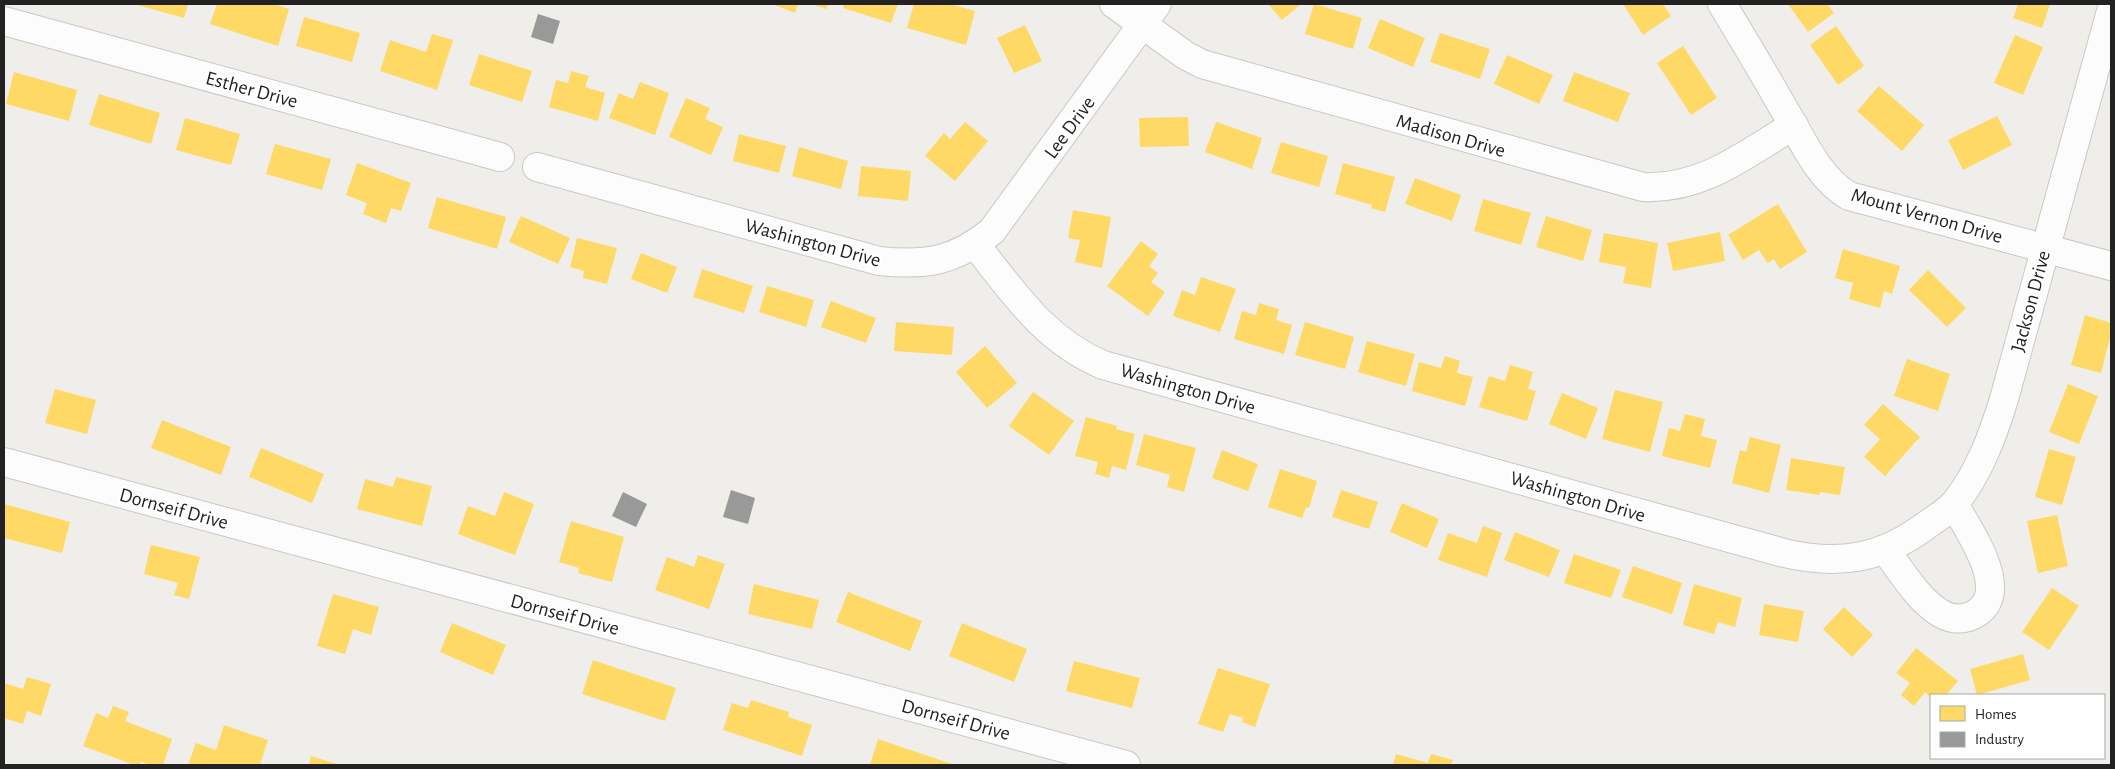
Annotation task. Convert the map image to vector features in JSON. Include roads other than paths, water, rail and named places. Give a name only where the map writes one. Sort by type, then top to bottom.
[{"type":"street","name":"Madison Drive","points":[[1114,4],[1149,14],[1185,56],[1202,64],[1601,177],[1644,187],[1670,187],[1696,180],[1794,125]]},
{"type":"street","name":"Mount Vernon Drive","points":[[1722,4],[1794,125],[1831,182],[1850,196],[2111,266]]},
{"type":"street","name":"Jackson Drive","points":[[1885,550],[1923,528],[1954,504],[1978,466],[1997,421],[2111,11]]},
{"type":"street","name":"Lee Drive","points":[[975,244],[992,231],[1006,214],[1149,14]]},
{"type":"street","name":"Esther Drive","points":[[4,22],[500,157]]},
{"type":"street","name":"Washington Drive","points":[[537,167],[879,261],[904,264],[930,262],[953,256],[975,244],[1042,326],[1071,349],[1103,364],[1792,555],[1834,560],[1851,559],[1885,550]]},
{"type":"street","name":"Dornseif Drive","points":[[4,462],[1126,765]]},
{"type":"street","points":[[1885,550],[1914,588],[1939,612],[1956,619],[1977,613],[1988,601],[1991,582],[1977,544],[1954,504]]}]
